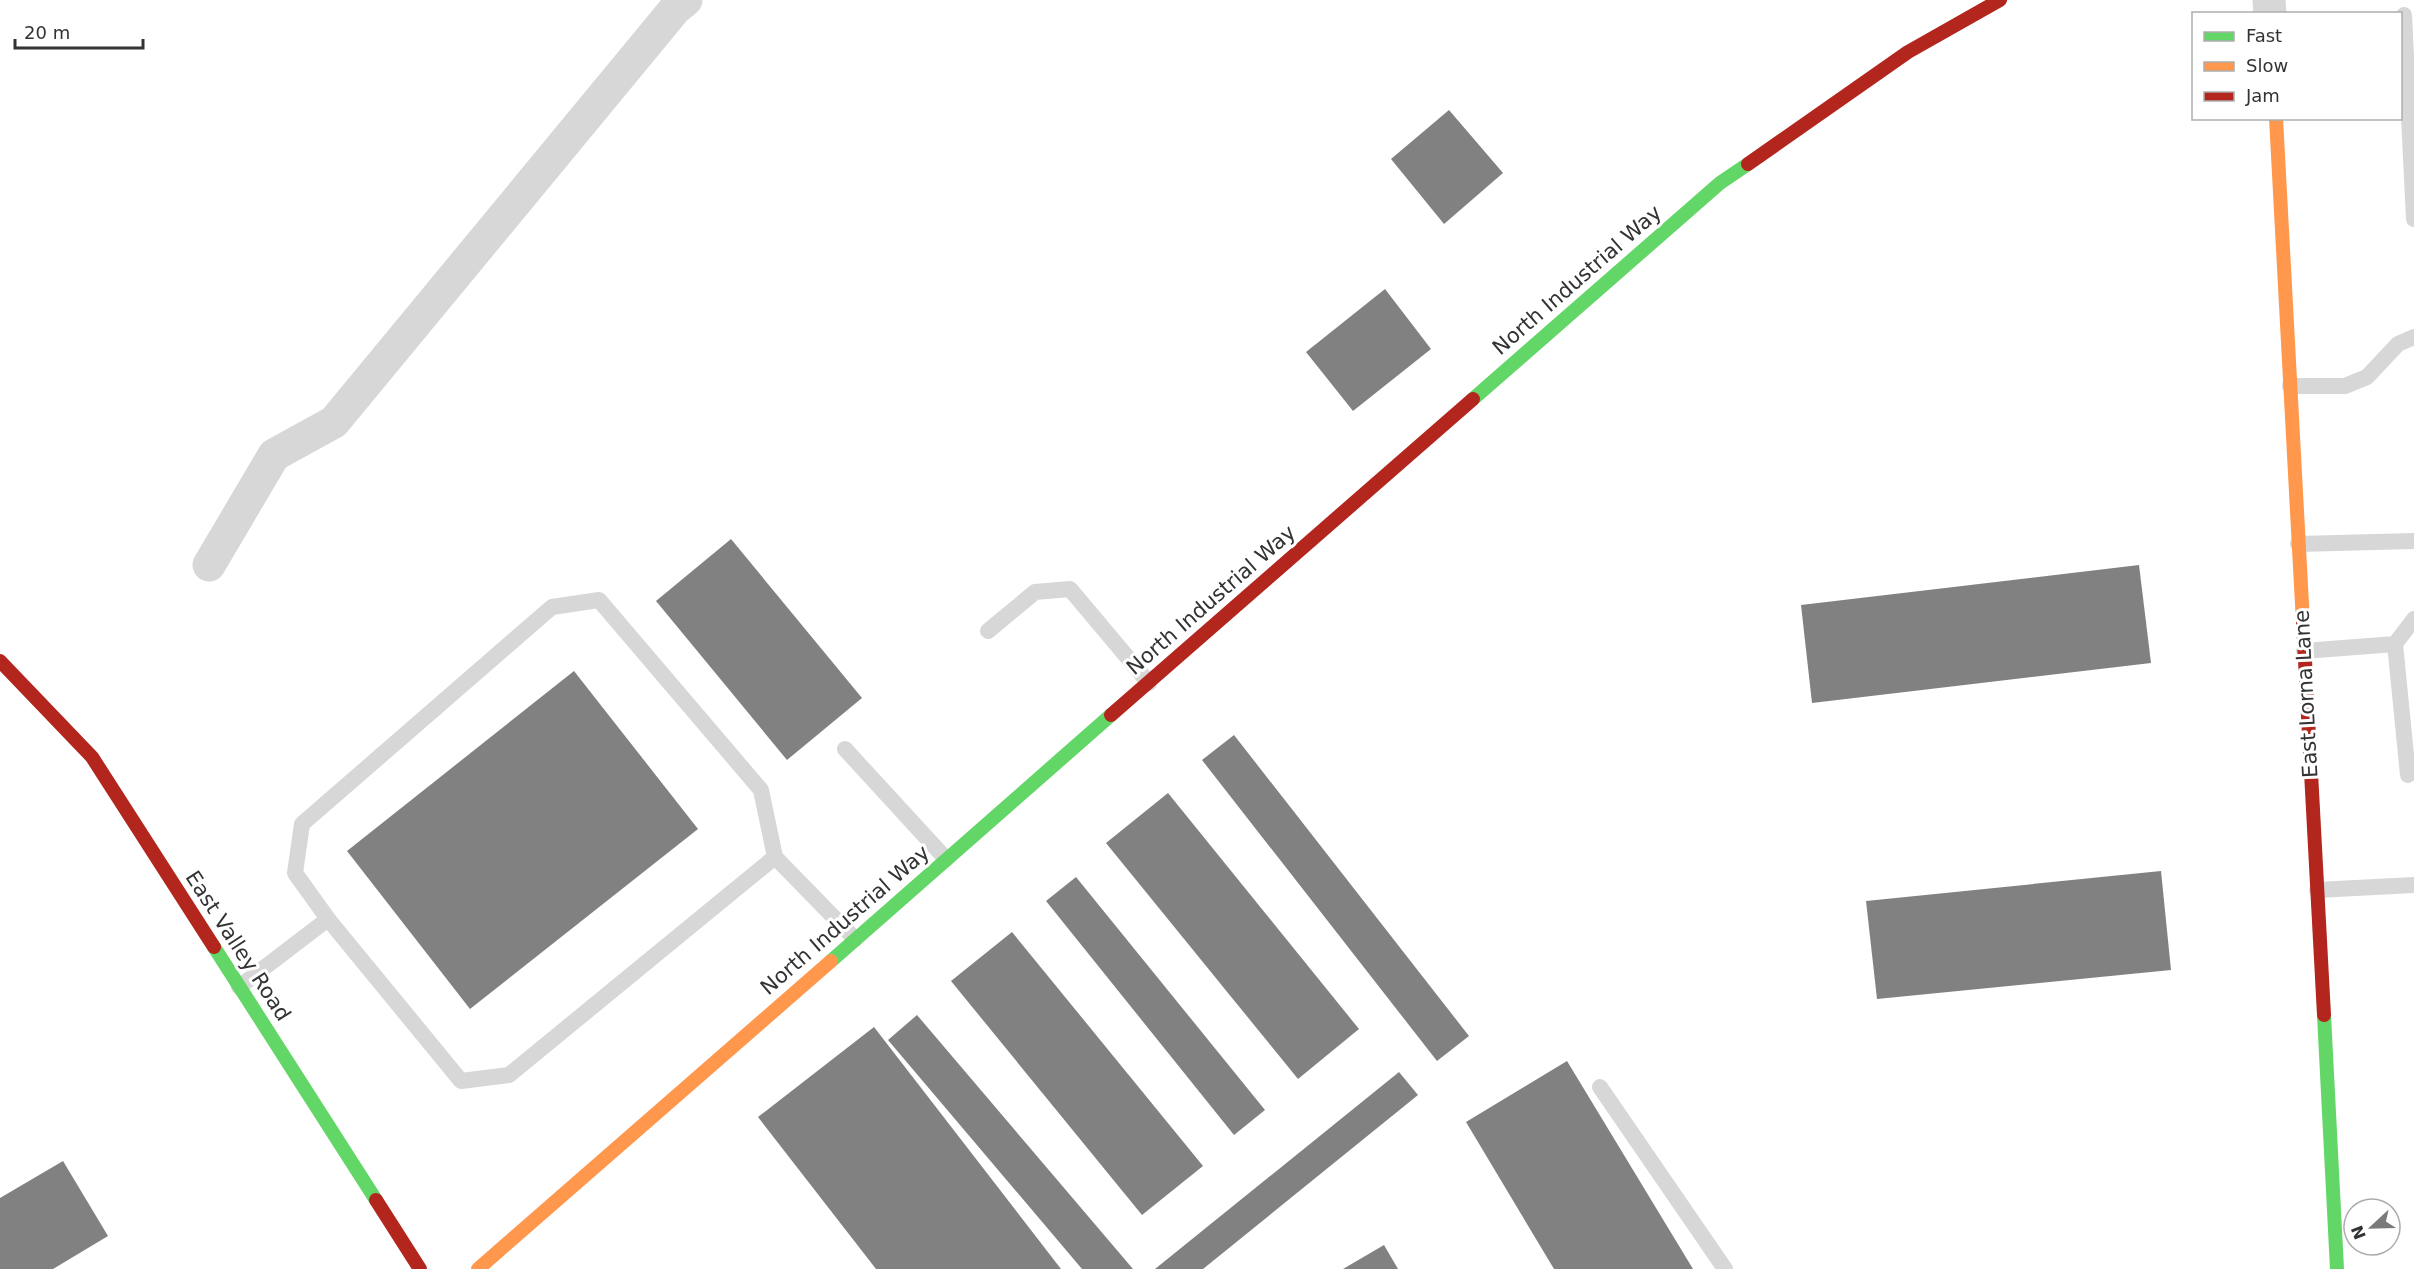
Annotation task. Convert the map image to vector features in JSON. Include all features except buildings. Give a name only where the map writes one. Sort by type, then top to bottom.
[{"type":"street","points":[[209,565],[274,455],[334,422],[667,18],[687,0]]},
{"type":"street","name":"North Industrial Way","points":[[478,1269],[1720,183],[1908,52],[2000,0]]},
{"type":"street","name":"East Lorna Lane","points":[[2276,120],[2337,1269]]},
{"type":"street","name":"East Valley Road","points":[[0,660],[92,757],[420,1269]]},
{"type":"lane","points":[[2406,16],[2414,219]]},
{"type":"lane","points":[[2290,386],[2345,386],[2367,377],[2398,344],[2414,337]]},
{"type":"lane","points":[[2298,544],[2414,541]]},
{"type":"lane","points":[[988,631],[1035,592],[1070,590],[1149,683]]},
{"type":"lane","points":[[775,856],[509,1075],[461,1081],[328,919],[295,873],[302,824],[552,608],[599,600],[761,790],[775,856],[855,939]]},
{"type":"lane","points":[[2408,775],[2395,644],[2414,620]]},
{"type":"lane","points":[[2304,651],[2395,644]]},
{"type":"lane","points":[[844,749],[946,859]]},
{"type":"lane","points":[[2317,890],[2414,885]]},
{"type":"lane","points":[[239,987],[328,919]]},
{"type":"lane","points":[[1600,1086],[1725,1269]]},
{"type":"traffic: fast","points":[[1473,399],[1720,183],[1748,164]]},
{"type":"traffic: fast","points":[[831,961],[1111,715]]},
{"type":"traffic: fast","points":[[214,947],[376,1200]]},
{"type":"traffic: fast","points":[[2324,1015],[2337,1269]]},
{"type":"traffic: slow","points":[[2276,120],[2303,623]]},
{"type":"traffic: slow","points":[[478,1269],[831,961]]},
{"type":"traffic: jam","points":[[1748,164],[1908,52],[2000,0]]},
{"type":"traffic: jam","points":[[1111,715],[1473,399]]},
{"type":"traffic: jam","points":[[2303,623],[2324,1015]]},
{"type":"traffic: jam","points":[[0,661],[92,757],[214,947]]},
{"type":"traffic: jam","points":[[376,1200],[420,1269]]}]
